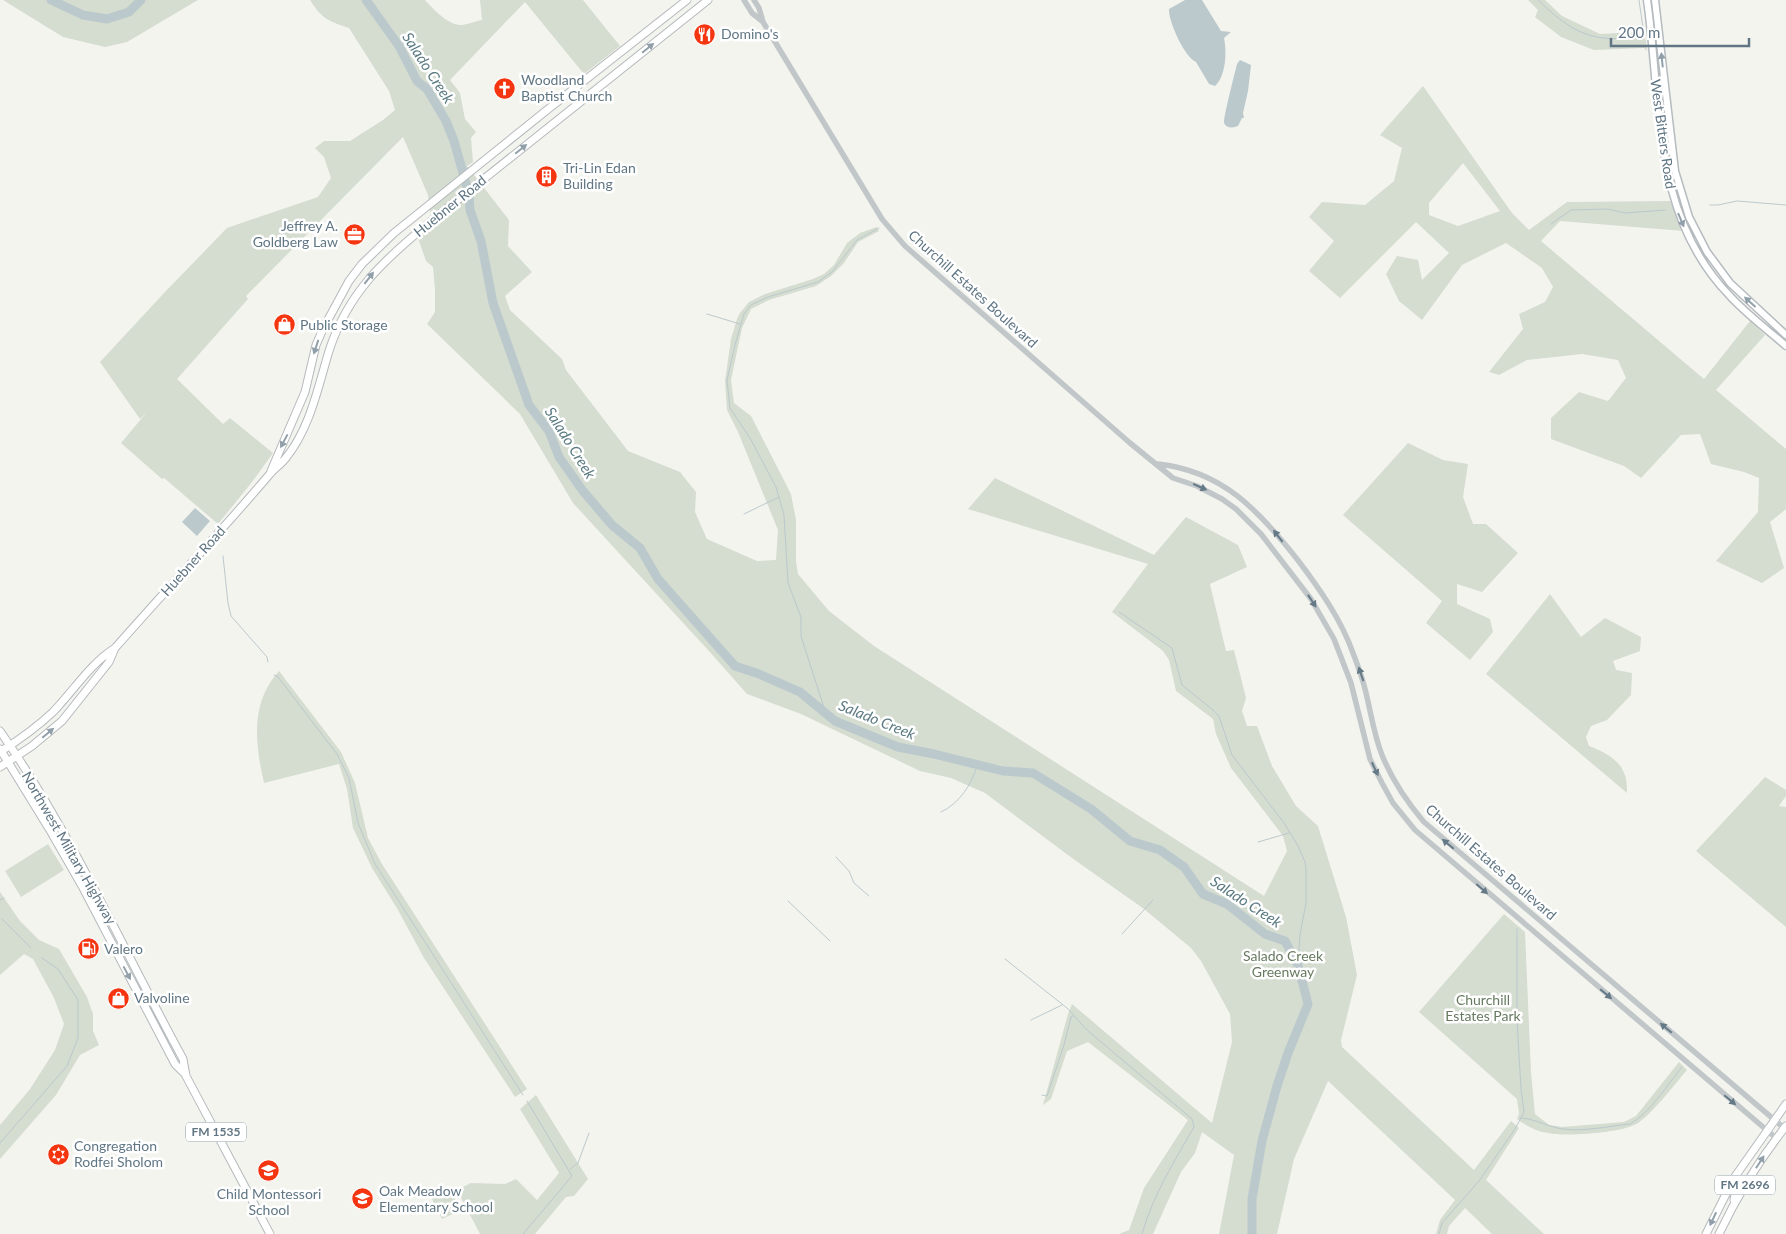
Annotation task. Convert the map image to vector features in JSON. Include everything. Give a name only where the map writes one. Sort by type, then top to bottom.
[{"type":"main road","name":"Huebner Road","points":[[270,474],[276,456],[287,436],[305,392],[316,345],[349,281],[362,264],[381,245],[580,83],[686,0]]},
{"type":"main road","name":"Huebner Road","points":[[0,751],[48,716],[102,656],[115,648],[285,459],[298,439],[309,413],[336,334],[360,289],[372,273],[390,255],[430,222],[708,0]]},
{"type":"main road","name":"West Bitters Road","points":[[1646,0],[1664,160],[1672,196],[1681,221],[1691,241],[1714,277],[1729,295],[1786,346]]},
{"type":"main road","name":"West Bitters Road","points":[[1655,0],[1671,149],[1680,195],[1698,236],[1722,272],[1744,297],[1786,334]]},
{"type":"main road","points":[[1649,18],[1658,18]]},
{"type":"main road","points":[[580,83],[584,98]]},
{"type":"main road","points":[[499,149],[508,160]]},
{"type":"main road","points":[[1672,196],[1680,195]]},
{"type":"main road","points":[[298,409],[309,413]]},
{"type":"main road","name":"Huebner Road","points":[[0,767],[32,746],[55,727],[109,662],[115,648]]},
{"type":"main road","points":[[84,676],[93,682]]},
{"type":"main road","name":"Northwest Military Highway","points":[[0,731],[17,756],[91,881],[183,1059],[186,1076]]},
{"type":"main road","name":"Northwest Military Highway","points":[[0,751],[82,886],[175,1064],[186,1076],[270,1234]]},
{"type":"main road","name":"FM 2696","points":[[1706,1234],[1734,1178],[1786,1104]]},
{"type":"main road","name":"FM 2696","points":[[1719,1234],[1734,1203],[1785,1127]]},
{"type":"main road","points":[[1734,1178],[1737,1188],[1734,1203]]},
{"type":"street","name":"Churchill Estates Boulevard","points":[[744,0],[752,13],[763,22]]},
{"type":"street","name":"Churchill Estates Boulevard","points":[[754,0],[759,8],[763,22],[866,192],[896,236],[921,261],[1106,423],[1173,478],[1206,490],[1236,509],[1261,534],[1311,599],[1328,626],[1342,656],[1354,694],[1370,759],[1389,796],[1416,830],[1776,1138]]},
{"type":"street","name":"Churchill Estates Boulevard","points":[[1158,464],[1178,466],[1212,479],[1244,500],[1270,526],[1308,574],[1338,620],[1353,651],[1366,691],[1382,755],[1392,778],[1424,822],[1774,1120],[1785,1127]]},
{"type":"green space","points":[[3,0],[198,0],[127,42],[105,47],[63,37]]},
{"type":"green space","name":"Salado Creek Greenway","points":[[310,0],[425,0],[447,20],[457,25],[462,25],[482,20],[480,0],[583,0],[620,46],[584,74],[525,2],[450,80],[460,93],[465,119],[476,132],[471,138],[473,162],[467,166],[509,220],[508,246],[532,272],[505,296],[510,310],[562,359],[566,370],[628,451],[680,472],[696,492],[695,512],[707,539],[757,561],[776,560],[778,530],[738,432],[727,410],[725,381],[731,339],[737,319],[749,302],[765,294],[824,274],[834,265],[847,243],[860,233],[877,227],[879,231],[858,242],[844,263],[831,276],[816,286],[769,300],[751,309],[742,328],[731,380],[734,403],[751,416],[791,494],[796,520],[796,561],[798,574],[829,611],[874,646],[1264,896],[1287,851],[1283,836],[1231,768],[1216,734],[1213,719],[1176,691],[1169,660],[1163,651],[1112,612],[1148,564],[968,509],[995,478],[1154,555],[1186,517],[1238,545],[1247,567],[1210,584],[1226,651],[1234,650],[1246,698],[1242,711],[1247,726],[1257,726],[1272,766],[1296,806],[1318,826],[1346,917],[1357,975],[1341,1040],[1342,1047],[1474,1170],[1511,1121],[1519,1128],[1486,1180],[1544,1234],[1492,1234],[1465,1208],[1449,1226],[1447,1234],[1436,1234],[1440,1220],[1455,1200],[1328,1081],[1294,1159],[1277,1234],[1219,1234],[1234,1155],[1202,1132],[1195,1153],[1181,1172],[1153,1234],[1119,1234],[1129,1230],[1144,1188],[1188,1120],[1088,1042],[1067,1051],[1051,1099],[1043,1105],[1068,1014],[1072,1004],[1212,1123],[1232,1042],[1230,1014],[1201,961],[1191,948],[1144,909],[985,793],[951,778],[920,771],[801,714],[747,694],[573,503],[520,414],[427,324],[435,312],[433,267],[426,261],[418,238],[432,226],[428,195],[403,137],[246,296],[248,299],[177,379],[223,424],[230,418],[273,453],[218,524],[121,443],[147,412],[140,419],[100,362],[227,228],[318,197],[331,178],[324,157],[315,148],[324,141],[350,141],[395,110],[389,91],[349,28],[326,18]]},
{"type":"green space","points":[[1528,0],[1545,0],[1562,16],[1600,34],[1637,32],[1646,40],[1647,51],[1644,48],[1594,50],[1561,37],[1535,17],[1538,10]]},
{"type":"green space","points":[[1423,86],[1512,213],[1529,230],[1567,202],[1670,201],[1684,231],[1560,221],[1541,241],[1704,379],[1750,321],[1765,335],[1716,390],[1786,449],[1786,509],[1770,522],[1784,568],[1762,583],[1716,561],[1758,512],[1759,478],[1744,472],[1711,464],[1700,434],[1681,435],[1641,478],[1624,466],[1551,439],[1551,418],[1579,392],[1608,401],[1626,378],[1618,360],[1582,354],[1527,360],[1499,375],[1489,372],[1523,329],[1519,314],[1545,302],[1553,287],[1542,268],[1506,243],[1462,265],[1422,320],[1399,301],[1386,274],[1397,256],[1418,260],[1422,280],[1449,253],[1416,222],[1340,298],[1309,271],[1334,241],[1309,217],[1322,202],[1365,205],[1394,181],[1402,148],[1380,135]],"holes":[[[1463,163],[1500,211],[1458,226],[1429,215],[1429,203]]]},
{"type":"green space","points":[[1408,443],[1443,460],[1468,464],[1463,497],[1473,524],[1486,524],[1518,553],[1482,592],[1457,584],[1457,604],[1490,619],[1493,632],[1470,660],[1426,623],[1442,601],[1343,515]]},
{"type":"green space","points":[[1550,594],[1581,637],[1605,618],[1641,637],[1640,651],[1613,661],[1616,670],[1632,673],[1631,695],[1607,720],[1591,726],[1586,737],[1589,746],[1610,756],[1622,768],[1627,783],[1627,793],[1486,674]]},
{"type":"green space","points":[[279,671],[341,752],[355,783],[368,838],[382,864],[527,1089],[515,1097],[424,958],[398,910],[372,868],[353,828],[347,789],[339,764],[264,783],[258,753],[257,724],[263,696]]},
{"type":"green space","points":[[1765,777],[1786,790],[1786,796],[1779,806],[1786,807],[1786,927],[1696,851]]},
{"type":"green space","points":[[48,844],[64,870],[21,897],[5,871]]},
{"type":"green space","points":[[0,892],[20,921],[39,940],[59,949],[87,997],[93,1014],[93,1031],[99,1045],[80,1055],[56,1095],[0,1159],[0,1125],[30,1089],[55,1050],[64,1024],[54,998],[33,959],[24,954],[0,975]]},
{"type":"green space","name":"Churchill Estates Park","points":[[1504,914],[1525,932],[1531,1072],[1535,1114],[1549,1125],[1562,1127],[1624,1122],[1636,1116],[1679,1062],[1687,1070],[1657,1106],[1638,1123],[1608,1132],[1580,1134],[1548,1133],[1528,1126],[1517,1119],[1519,1114],[1517,1099],[1419,1012]]},
{"type":"green space","points":[[536,1095],[588,1179],[574,1196],[566,1197],[535,1234],[480,1234],[457,1190],[471,1183],[505,1184],[516,1179],[537,1200],[559,1173],[520,1109]]},
{"type":"green space","points":[[449,1187],[461,1210],[442,1219],[431,1197]]},
{"type":"shaded area","points":[[1185,0],[1202,0],[1221,31],[1231,32],[1224,38],[1225,64],[1219,82],[1215,86],[1209,84],[1196,62],[1182,47],[1171,22],[1169,9]]},
{"type":"shaded area","points":[[1240,60],[1251,65],[1248,91],[1243,113],[1244,118],[1242,118],[1238,126],[1230,128],[1225,125],[1224,120],[1237,64]]},
{"type":"shaded area","points":[[195,508],[210,521],[197,536],[182,522]]},
{"type":"waterway","name":"Salado Creek","points":[[51,0],[83,15],[107,19],[129,12],[141,0]]},
{"type":"waterway","name":"Salado Creek","points":[[366,0],[399,46],[417,81],[427,89],[446,121],[454,141],[469,194],[470,210],[481,241],[493,303],[529,405],[549,431],[559,457],[583,491],[612,525],[640,548],[658,579],[735,666],[800,692],[835,721],[898,747],[1003,771],[1033,773],[1091,809],[1130,841],[1160,850],[1184,867],[1203,894],[1227,904],[1265,934],[1285,941],[1298,965],[1308,1004],[1288,1053],[1262,1141],[1252,1199],[1252,1234]]},
{"type":"waterway","points":[[1538,0],[1557,17],[1576,30],[1610,39],[1634,37],[1643,34],[1639,0]]},
{"type":"waterway","points":[[1710,205],[1737,201],[1786,205]]},
{"type":"waterway","points":[[1551,224],[1571,210],[1608,209],[1625,213],[1665,210]]},
{"type":"waterway","points":[[826,714],[801,636],[801,617],[788,583],[784,515],[776,487],[750,438],[730,408],[727,380],[744,314],[751,305],[768,297],[818,282],[832,272],[857,240],[879,228]]},
{"type":"waterway","points":[[707,314],[740,324]]},
{"type":"waterway","points":[[744,514],[779,497]]},
{"type":"waterway","points":[[223,556],[231,616],[267,657],[268,662]]},
{"type":"waterway","points":[[1119,612],[1172,648],[1182,685],[1219,716],[1232,755],[1284,823],[1298,846],[1306,869],[1306,903],[1300,935],[1298,965]]},
{"type":"waterway","points":[[274,675],[278,677],[337,754],[349,778],[358,823],[375,864],[523,1095]]},
{"type":"waterway","points":[[941,812],[954,804],[964,793],[972,780],[977,766]]},
{"type":"waterway","points":[[1258,842],[1289,833]]},
{"type":"waterway","points":[[836,857],[849,871],[854,883],[869,896]]},
{"type":"waterway","points":[[0,900],[4,898]]},
{"type":"waterway","points":[[1122,934],[1153,900]]},
{"type":"waterway","points":[[788,901],[830,941]]},
{"type":"waterway","points":[[2,919],[31,948]]},
{"type":"waterway","points":[[1439,1234],[1442,1223],[1479,1181],[1515,1129],[1524,1112],[1517,1021],[1517,929]]},
{"type":"waterway","points":[[0,1143],[67,1066],[78,1038],[78,1000],[58,969],[42,958]]},
{"type":"waterway","points":[[1005,959],[1067,1008],[1087,1030],[1192,1119],[1194,1127],[1158,1192],[1142,1234]]},
{"type":"waterway","points":[[1031,1020],[1062,1005]]},
{"type":"waterway","points":[[1042,1095],[1047,1096],[1071,1017],[1073,1016]]},
{"type":"waterway","points":[[1521,1118],[1571,1130],[1630,1124],[1652,1106],[1682,1067]]},
{"type":"waterway","points":[[523,1234],[572,1176],[527,1101]]},
{"type":"waterway","points":[[570,1169],[578,1163],[589,1133]]},
{"type":"place","name":"Domino's","points":[[705,34]]},
{"type":"place","name":"Woodland Baptist Church","points":[[505,88]]},
{"type":"place","name":"Tri-Lin Edan Building","points":[[547,176]]},
{"type":"place","name":"Jeffrey A. Goldberg Law","points":[[354,234]]},
{"type":"place","name":"Public Storage","points":[[284,325]]},
{"type":"place","name":"Valero","points":[[88,949]]},
{"type":"place","name":"Valvoline","points":[[118,998]]},
{"type":"place","name":"Congregation Rodfei Sholom","points":[[58,1154]]},
{"type":"place","name":"Child Montessori School","points":[[269,1171]]},
{"type":"place","name":"Oak Meadow Elementary School","points":[[363,1199]]}]
